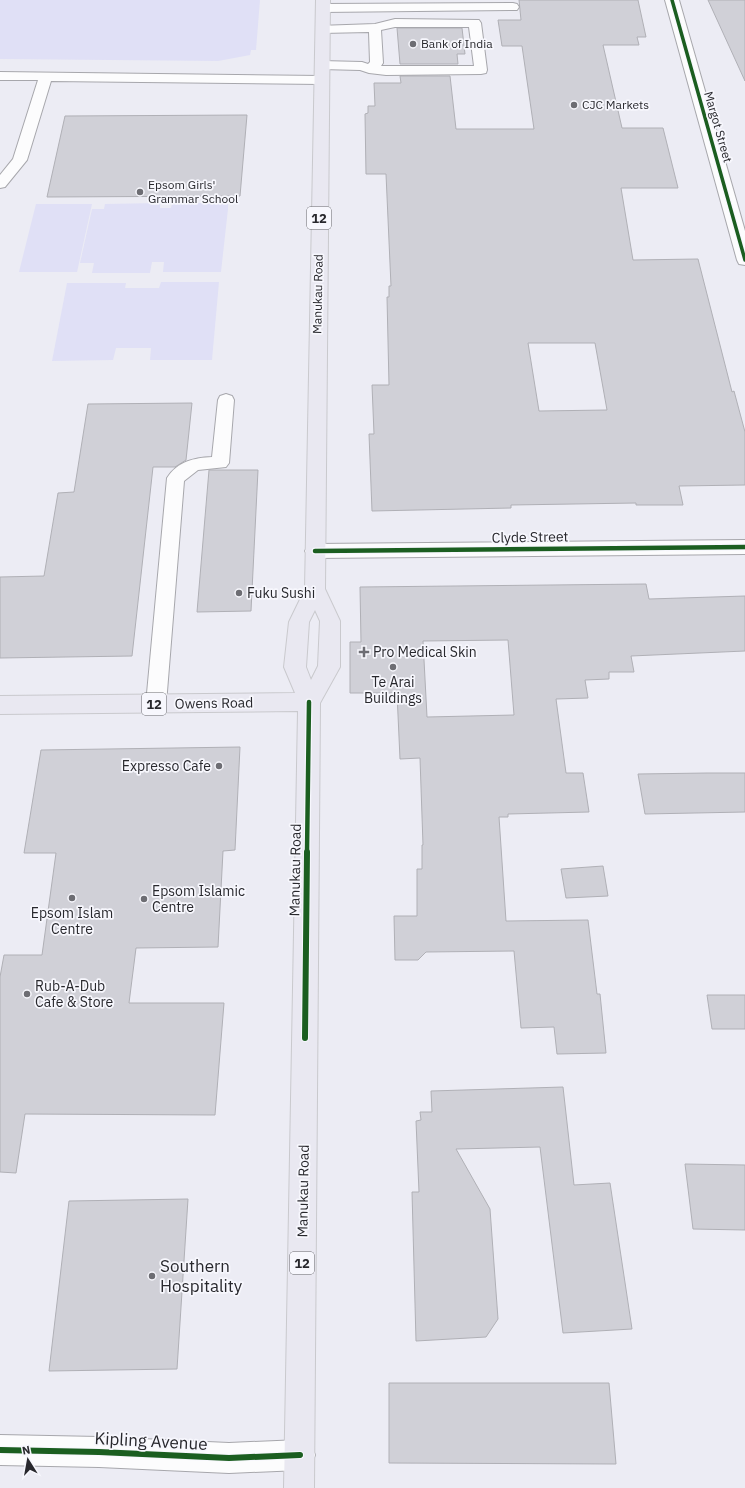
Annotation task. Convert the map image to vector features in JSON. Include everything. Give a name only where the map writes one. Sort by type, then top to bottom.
[{"type":"main road","name":"Manukau Road","points":[[300,1488],[309,702],[295,667],[299,622],[314,588],[323,4]]},
{"type":"main road","name":"Manukau Road","points":[[309,702],[329,667],[330,621],[314,588]]},
{"type":"main road","name":"Owens Road","points":[[0,705],[309,702]]},
{"type":"street","name":"Margot Street","points":[[672,0],[745,260]]},
{"type":"street","name":"Clyde Street","points":[[315,551],[745,547]]},
{"type":"street","name":"Kipling Avenue","points":[[0,1450],[99,1452],[229,1458],[300,1455]]},
{"type":"lane","points":[[323,4],[449,4],[512,7]]},
{"type":"lane","points":[[0,76],[321,73],[362,66],[369,69],[386,71],[481,70],[475,23],[395,23],[375,28],[322,29]]},
{"type":"lane","points":[[369,69],[377,63],[375,28]]},
{"type":"lane","points":[[0,184],[20,160],[46,76]]},
{"type":"lane","points":[[156,704],[176,478],[194,464],[220,464],[226,400]]},
{"type":"shaded area","points":[[0,0],[260,0],[256,50],[251,50],[250,55],[218,61],[0,59]]},
{"type":"shaded area","points":[[160,203],[160,208],[171,208],[172,203],[228,203],[221,272],[163,272],[164,262],[152,262],[150,273],[92,273],[94,263],[80,263],[92,209],[104,209],[105,204]]},
{"type":"shaded area","points":[[36,204],[92,204],[77,272],[19,272]]},
{"type":"shaded area","points":[[161,282],[219,282],[212,360],[150,360],[151,348],[116,348],[113,360],[52,361],[67,283],[126,283],[125,288],[159,288]]},
{"type":"building","points":[[519,0],[638,0],[646,37],[637,37],[639,45],[603,45],[622,128],[663,128],[678,188],[621,188],[633,260],[698,259],[732,392],[734,391],[745,432],[745,485],[679,486],[683,505],[636,505],[636,503],[511,505],[511,508],[372,511],[369,434],[374,434],[372,385],[389,385],[387,297],[389,297],[389,286],[391,286],[386,174],[366,174],[365,114],[368,113],[368,106],[375,106],[374,83],[401,83],[400,76],[450,76],[456,129],[534,129],[522,46],[502,46],[498,20],[521,20]],"holes":[[[528,343],[595,343],[607,410],[539,411]]]},
{"type":"building","points":[[708,0],[745,0],[745,81]]},
{"type":"building","points":[[397,28],[462,28],[465,54],[457,54],[458,64],[400,64]]},
{"type":"building","points":[[247,115],[240,196],[47,197],[65,116]]},
{"type":"building","points":[[192,403],[186,460],[175,467],[153,467],[132,656],[0,658],[0,577],[44,576],[58,493],[74,492],[88,404]]},
{"type":"building","points":[[209,470],[258,470],[251,611],[197,612]]},
{"type":"building","points":[[646,584],[649,599],[745,596],[745,651],[631,656],[634,672],[609,672],[609,679],[585,680],[588,698],[556,699],[566,773],[583,773],[589,812],[508,814],[508,817],[499,817],[506,921],[588,920],[597,994],[600,994],[606,1053],[557,1054],[554,1027],[521,1028],[514,951],[426,952],[418,960],[395,960],[394,916],[417,916],[417,869],[422,869],[423,845],[420,758],[400,759],[397,693],[350,693],[350,642],[361,642],[360,587]],"holes":[[[508,640],[514,715],[427,717],[423,641]]]},
{"type":"building","points":[[240,747],[235,850],[223,851],[218,947],[136,948],[129,1003],[224,1003],[215,1115],[25,1114],[16,1173],[0,1172],[0,977],[4,955],[42,955],[56,853],[24,853],[41,750]]},
{"type":"building","points":[[745,773],[745,812],[645,814],[638,774]]},
{"type":"building","points":[[603,866],[608,896],[566,898],[561,869]]},
{"type":"building","points":[[707,995],[745,995],[745,1029],[712,1029]]},
{"type":"building","points":[[563,1087],[574,1185],[610,1183],[632,1329],[563,1333],[540,1147],[456,1149],[490,1209],[498,1319],[486,1337],[416,1341],[412,1192],[419,1192],[416,1121],[421,1120],[420,1112],[432,1112],[431,1091]]},
{"type":"building","points":[[685,1164],[745,1165],[745,1230],[693,1229]]},
{"type":"building","points":[[188,1199],[177,1369],[49,1371],[69,1201]]},
{"type":"building","points":[[389,1383],[609,1383],[616,1464],[389,1463]]},
{"type":"cycle path","points":[[672,0],[745,260]]},
{"type":"cycle path","points":[[315,551],[745,547]]},
{"type":"cycle path","points":[[305,1038],[309,702]]},
{"type":"cycle path","points":[[0,1450],[99,1452],[229,1458],[300,1455]]},
{"type":"place","name":"Bank of India","points":[[413,44]]},
{"type":"place","name":"CJC Markets","points":[[574,105]]},
{"type":"place","name":"Epsom Girls' Grammar School","points":[[140,192]]},
{"type":"place","name":"Fuku Sushi","points":[[239,593]]},
{"type":"place","name":"Pro Medical Skin","points":[[364,652]]},
{"type":"place","name":"Te Arai Buildings","points":[[393,667]]},
{"type":"place","name":"Expresso Cafe","points":[[219,766]]},
{"type":"place","name":"Epsom Islam Centre","points":[[72,898]]},
{"type":"place","name":"Epsom Islamic Centre","points":[[144,899]]},
{"type":"place","name":"Rub-A-Dub Cafe & Store","points":[[27,994]]},
{"type":"place","name":"Southern Hospitality","points":[[152,1276]]}]
